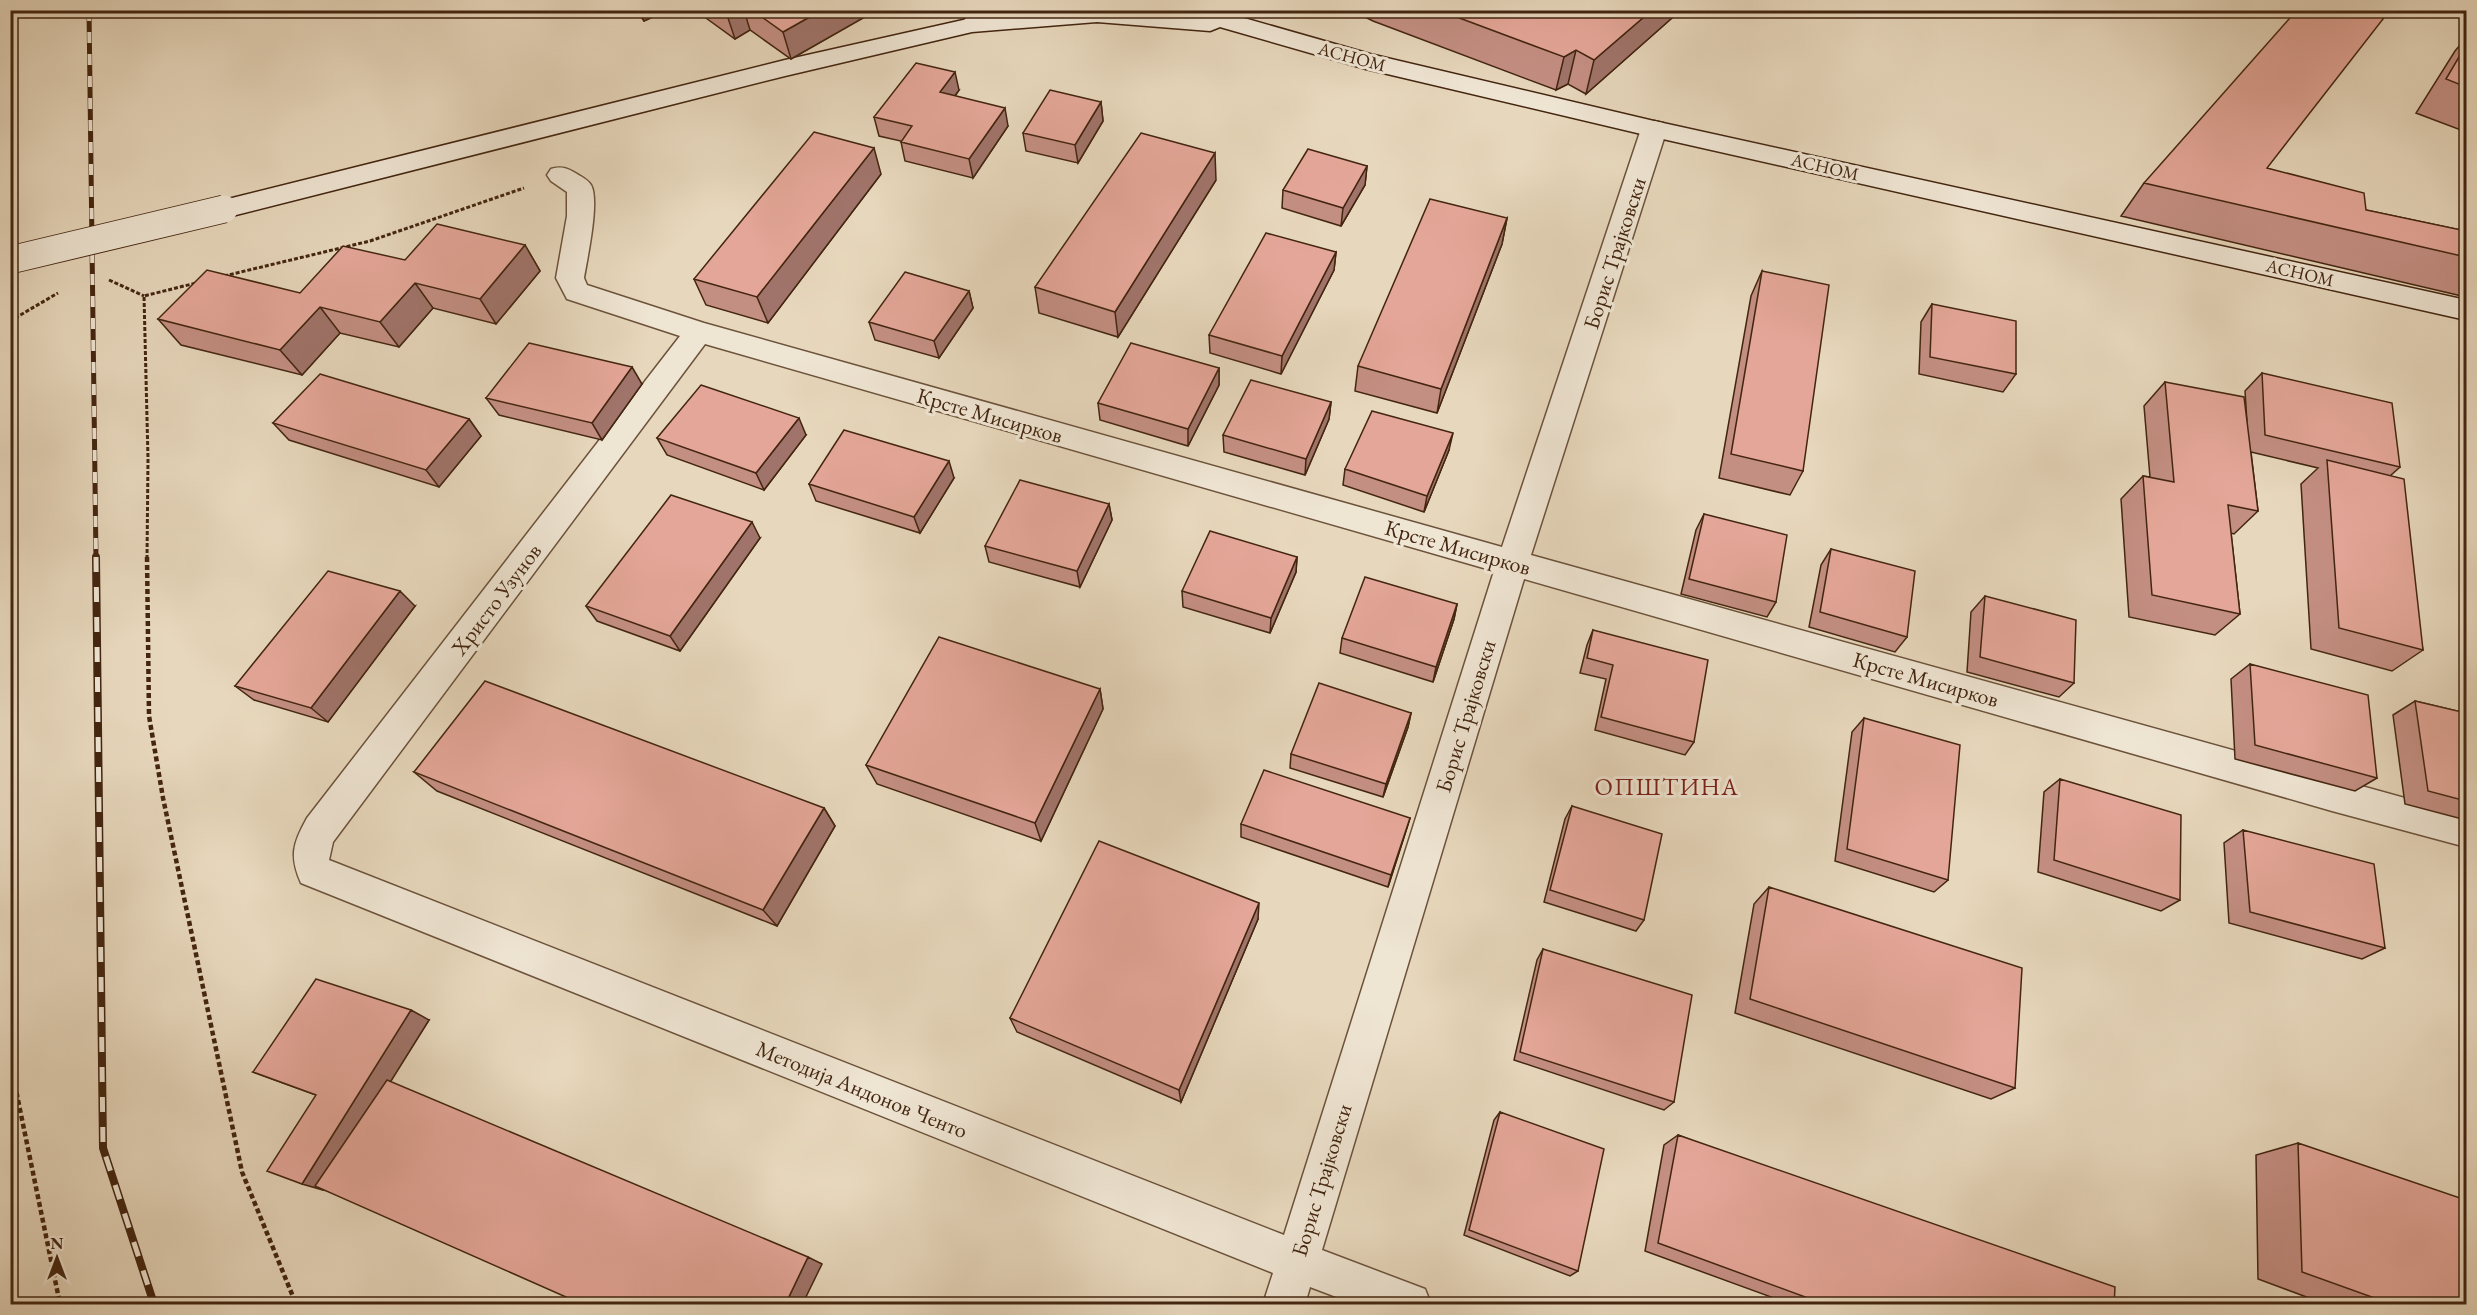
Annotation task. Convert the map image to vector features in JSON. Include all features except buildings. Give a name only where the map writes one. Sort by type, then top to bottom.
[{"type":"street","name":"АСНОМ","points":[[1188,10],[1366,61],[1654,129],[2466,310]]},
{"type":"street","points":[[10,260],[224,209],[979,18],[1097,15],[1239,26]]},
{"type":"street","name":"Борис Трајковски","points":[[1284,1305],[1513,562],[1654,129]]},
{"type":"street","name":"Крсте Мисирков","points":[[560,175],[580,188],[580,216],[570,278],[577,292],[699,332],[2321,792],[2466,831]]},
{"type":"street","name":"Христо Узунов","points":[[314,871],[310,860],[311,851],[320,830],[699,332]]},
{"type":"street","name":"Методија Андонов Ченто","points":[[314,871],[1410,1305]]},
{"type":"path","points":[[223,276],[370,241],[446,217],[560,175]]},
{"type":"path","points":[[103,278],[144,296],[200,282]]},
{"type":"path","points":[[10,321],[62,291]]},
{"type":"path","points":[[144,296],[148,459],[146,616],[148,716],[163,798],[242,1172],[296,1305]]},
{"type":"path","points":[[10,1061],[60,1305]]},
{"type":"railway","points":[[89,10],[96,559]]},
{"type":"railway","points":[[2448,10],[2466,19]]},
{"type":"railway","points":[[96,557],[103,1148],[154,1304]]},
{"type":"district","name":"ОПШТИНА","points":[[1667,787]]}]
